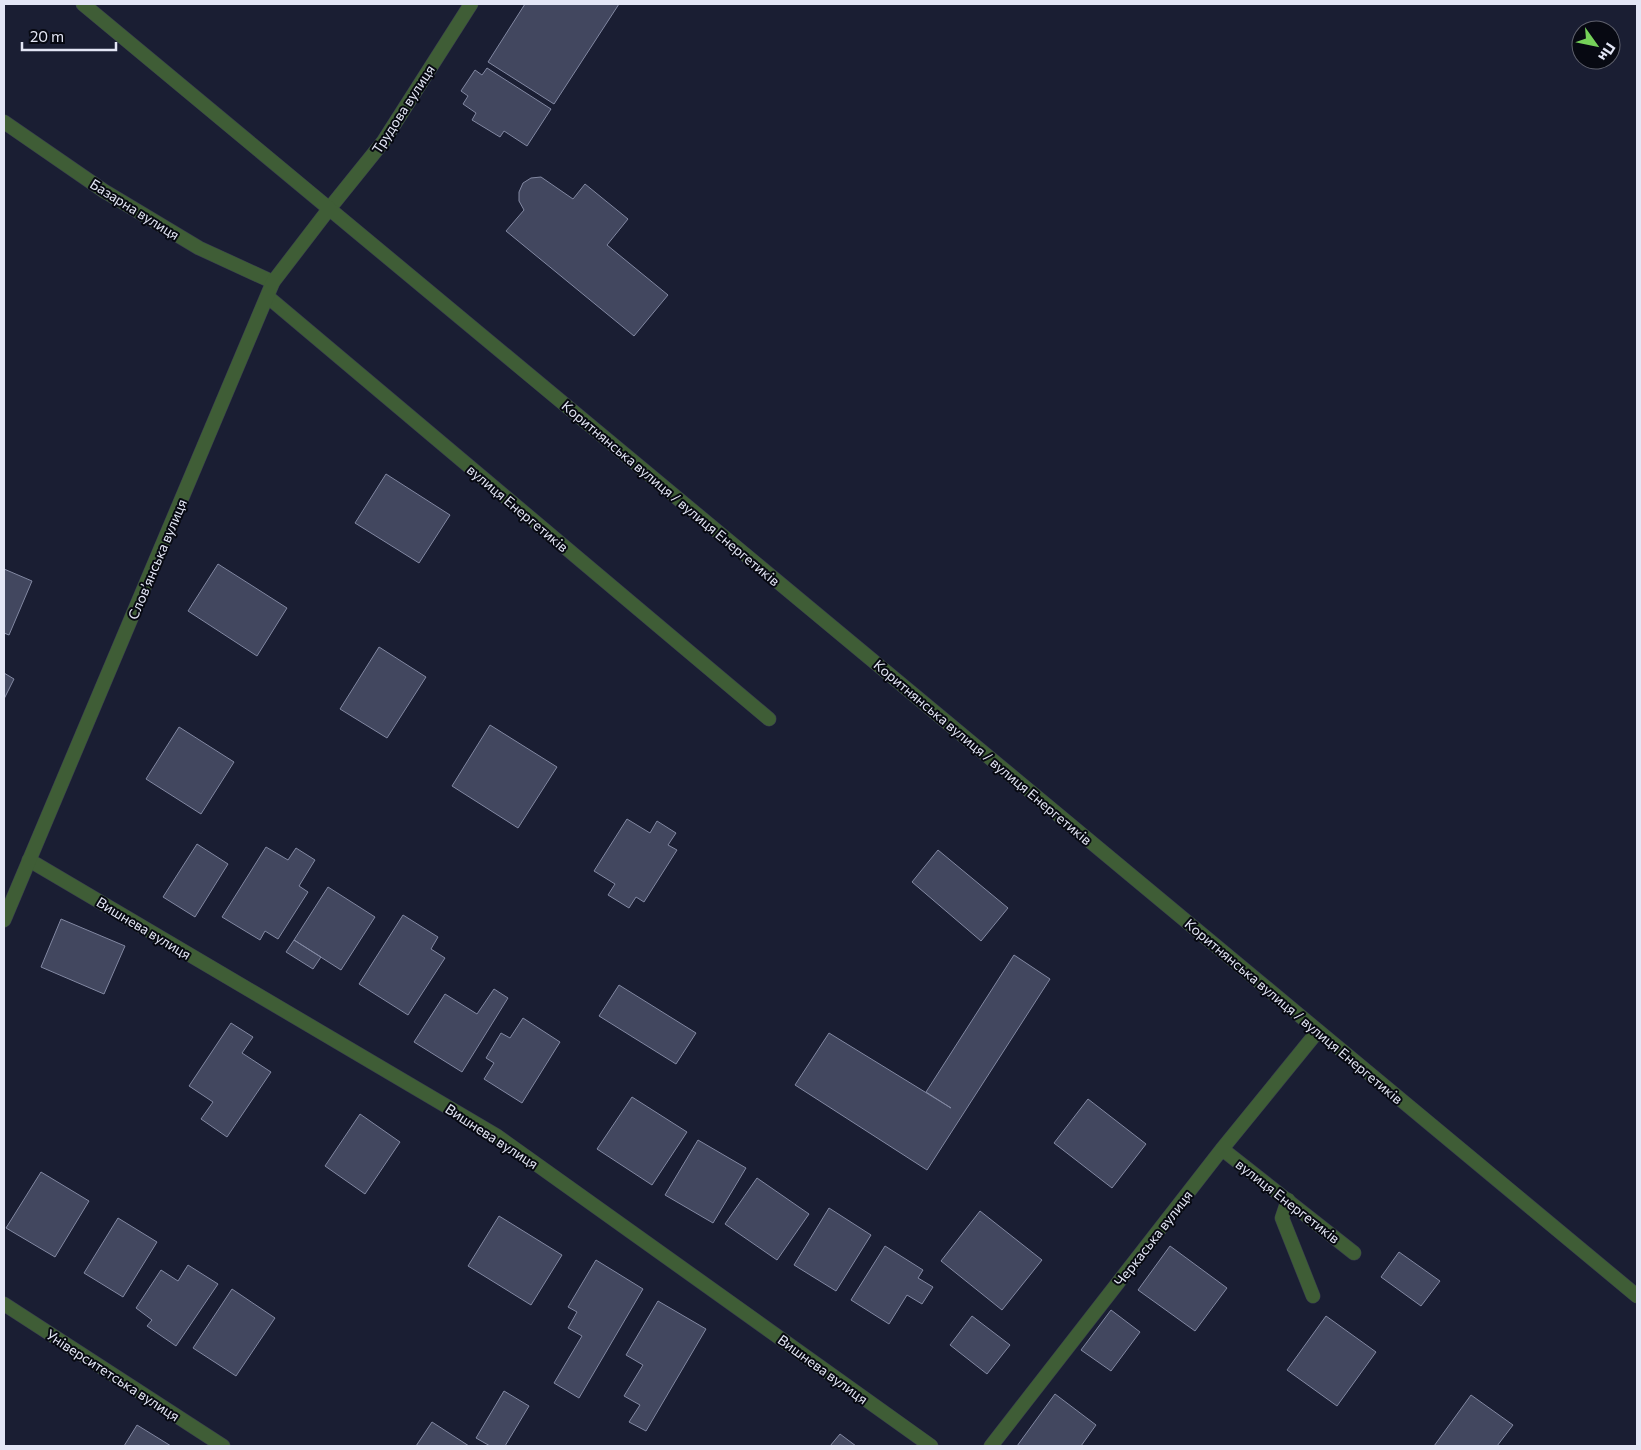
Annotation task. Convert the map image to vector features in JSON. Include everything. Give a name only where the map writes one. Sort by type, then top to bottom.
[{"type":"street","name":"Коритнянська вулиця / вулиця Енергетиків","points":[[83,4],[1637,1296]]},
{"type":"street","name":"Трудова вулиця","points":[[329,209],[383,142],[471,4]]},
{"type":"street","name":"Базарна вулиця","points":[[4,122],[104,191],[191,243],[273,282]]},
{"type":"street","name":"Словʼянська вулиця","points":[[4,920],[273,282],[329,209]]},
{"type":"street","name":"вулиця Енергетиків","points":[[268,297],[769,718]]},
{"type":"street","name":"Вишнева вулиця","points":[[30,860],[497,1136],[931,1446]]},
{"type":"street","name":"Черкаська вулиця","points":[[991,1446],[1222,1149],[1318,1031]]},
{"type":"street","name":"вулиця Енергетиків","points":[[1222,1149],[1354,1253]]},
{"type":"street","points":[[1288,1200],[1282,1218],[1313,1296]]},
{"type":"street","name":"Університетська вулиця","points":[[4,1304],[223,1446]]},
{"type":"building","points":[[525,4],[619,4],[554,104],[488,62]]},
{"type":"building","points":[[487,68],[551,109],[527,146],[504,131],[500,137],[472,120],[476,113],[463,104],[468,96],[461,91],[475,70],[482,75]]},
{"type":"building","points":[[541,177],[573,199],[585,184],[628,219],[607,245],[668,295],[634,336],[506,231],[524,210],[519,201],[519,192],[523,183],[531,178]]},
{"type":"building","points":[[386,474],[450,515],[419,563],[355,523]]},
{"type":"building","points":[[218,564],[287,608],[257,656],[188,611]]},
{"type":"building","points":[[4,569],[32,581],[9,635],[4,633]]},
{"type":"building","points":[[379,647],[426,677],[387,738],[340,709]]},
{"type":"building","points":[[4,673],[14,679],[4,699]]},
{"type":"building","points":[[490,725],[557,767],[518,828],[452,786]]},
{"type":"building","points":[[179,727],[234,762],[201,814],[146,779]]},
{"type":"building","points":[[627,819],[650,833],[657,821],[676,833],[668,845],[677,850],[644,902],[636,897],[629,908],[608,895],[615,884],[594,871]]},
{"type":"building","points":[[197,844],[228,864],[195,917],[163,897]]},
{"type":"building","points":[[266,847],[288,860],[296,848],[315,860],[299,886],[308,892],[278,939],[265,931],[260,940],[222,917]]},
{"type":"building","points":[[938,850],[1008,908],[981,941],[912,882]]},
{"type":"building","points":[[328,887],[375,917],[341,970],[294,940]]},
{"type":"building","points":[[403,915],[438,937],[431,949],[445,958],[408,1015],[359,984]]},
{"type":"building","points":[[61,919],[125,946],[104,994],[41,967]]},
{"type":"building","points":[[294,940],[321,957],[313,969],[286,952]]},
{"type":"building","points":[[1014,955],[1050,979],[927,1170],[795,1085],[829,1033],[951,1108],[926,1092]]},
{"type":"building","points":[[619,985],[696,1033],[676,1064],[599,1016]]},
{"type":"building","points":[[494,989],[508,998],[462,1072],[414,1042],[445,994],[477,1014]]},
{"type":"building","points":[[523,1018],[560,1042],[522,1103],[484,1079],[494,1063],[486,1058],[501,1033],[510,1038]]},
{"type":"building","points":[[231,1023],[253,1037],[242,1053],[271,1072],[227,1137],[201,1119],[213,1102],[189,1086]]},
{"type":"building","points":[[632,1097],[687,1132],[652,1185],[597,1149]]},
{"type":"building","points":[[1088,1099],[1146,1144],[1112,1188],[1054,1143]]},
{"type":"building","points":[[360,1114],[400,1142],[365,1194],[325,1166]]},
{"type":"building","points":[[698,1140],[746,1168],[713,1223],[665,1195]]},
{"type":"building","points":[[41,1172],[89,1201],[55,1257],[6,1228]]},
{"type":"building","points":[[757,1178],[809,1214],[777,1260],[725,1224]]},
{"type":"building","points":[[829,1208],[871,1235],[836,1291],[794,1265]]},
{"type":"building","points":[[980,1211],[1042,1260],[1002,1310],[941,1261]]},
{"type":"building","points":[[499,1216],[562,1255],[531,1305],[468,1266]]},
{"type":"building","points":[[118,1218],[157,1242],[123,1297],[84,1273]]},
{"type":"building","points":[[885,1246],[923,1270],[918,1278],[933,1287],[922,1304],[907,1295],[889,1324],[851,1300]]},
{"type":"building","points":[[1170,1246],[1227,1288],[1195,1331],[1138,1290]]},
{"type":"building","points":[[1399,1252],[1440,1281],[1421,1306],[1381,1277]]},
{"type":"building","points":[[596,1260],[643,1289],[579,1398],[554,1383],[582,1336],[568,1328],[577,1312],[568,1307]]},
{"type":"building","points":[[188,1265],[218,1284],[176,1346],[147,1326],[152,1320],[136,1308],[161,1270],[178,1281]]},
{"type":"building","points":[[232,1289],[275,1318],[236,1376],[193,1348]]},
{"type":"building","points":[[658,1301],[706,1329],[646,1431],[629,1422],[640,1405],[624,1396],[643,1365],[626,1355]]},
{"type":"building","points":[[1111,1310],[1140,1332],[1111,1371],[1081,1350]]},
{"type":"building","points":[[972,1316],[1010,1345],[987,1374],[950,1345]]},
{"type":"building","points":[[1326,1316],[1376,1352],[1337,1406],[1287,1370]]},
{"type":"building","points":[[504,1391],[529,1406],[505,1446],[490,1446],[476,1438]]},
{"type":"building","points":[[1055,1394],[1096,1425],[1081,1446],[1017,1446]]},
{"type":"building","points":[[1471,1395],[1513,1425],[1497,1446],[1434,1446]]},
{"type":"building","points":[[432,1422],[469,1446],[416,1446]]},
{"type":"building","points":[[137,1425],[171,1446],[124,1446]]},
{"type":"building","points":[[840,1434],[856,1446],[830,1446]]}]
